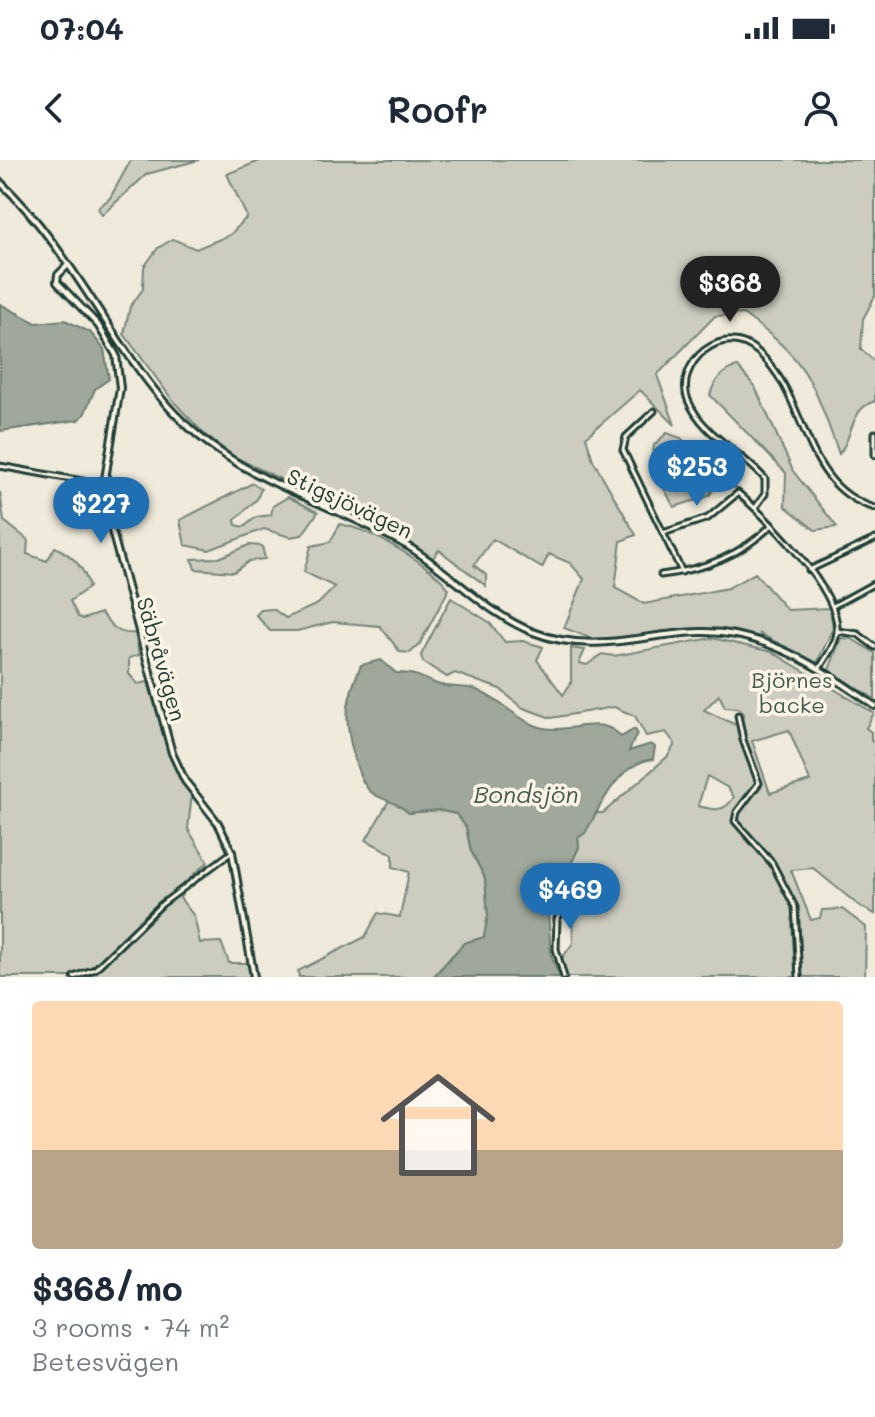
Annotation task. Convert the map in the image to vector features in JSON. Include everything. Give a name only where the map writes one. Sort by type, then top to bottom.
[{"type":"main road","name":"Stigsjövägen","points":[[0,182],[38,223],[155,390],[210,446],[261,479],[404,544],[509,621],[549,638],[593,645],[698,632],[736,635],[768,644],[819,669],[875,706]]},
{"type":"main road","name":"Säbråvägen","points":[[68,265],[58,275],[57,282],[98,325],[112,345],[119,366],[120,388],[104,485],[106,509],[137,635],[172,753],[185,781],[218,823],[232,852],[254,977]]},
{"type":"street","points":[[755,508],[765,494],[765,479],[705,426],[690,404],[685,389],[694,364],[724,339],[746,342],[774,367],[786,383],[812,450],[830,479],[848,497],[875,508]]},
{"type":"street","points":[[654,411],[626,437],[623,447],[682,572]]},
{"type":"street","points":[[875,433],[875,455]]},
{"type":"street","points":[[0,466],[104,485]]},
{"type":"street","points":[[663,533],[708,518],[738,493],[797,551],[831,607],[837,631],[819,669]]},
{"type":"street","points":[[661,575],[682,572],[738,553],[772,525]]},
{"type":"street","points":[[809,570],[875,539]]},
{"type":"street","points":[[831,607],[875,583]]},
{"type":"street","points":[[837,631],[858,634],[875,647]]},
{"type":"street","points":[[738,715],[743,740],[759,783],[737,812],[735,821],[772,863],[795,907],[799,977]]},
{"type":"street","points":[[74,977],[95,969],[162,904],[232,852]]},
{"type":"street","points":[[564,977],[556,949],[557,919],[581,881]]},
{"type":"green space","points":[[131,160],[199,160],[147,174],[102,215],[98,208],[110,198]]},
{"type":"green space","points":[[262,160],[875,160],[875,296],[863,319],[861,349],[875,362],[875,401],[856,417],[839,454],[806,374],[782,345],[743,314],[715,316],[657,375],[675,425],[640,390],[586,437],[593,460],[636,535],[621,541],[615,588],[644,604],[728,588],[755,573],[787,610],[830,608],[833,628],[817,663],[760,634],[761,638],[710,630],[631,640],[596,640],[564,628],[584,579],[570,563],[549,554],[542,568],[493,539],[474,565],[486,575],[486,586],[439,550],[433,558],[384,529],[235,457],[205,435],[174,402],[124,334],[130,307],[143,289],[144,267],[158,248],[173,239],[196,249],[230,235],[247,217],[227,174]]},
{"type":"green space","points":[[738,367],[755,387],[793,471],[837,527],[815,530],[785,506],[786,473],[710,395],[720,376]]},
{"type":"green space","points":[[667,433],[681,438],[739,491],[720,478],[709,496],[674,507],[651,464],[654,445]]},
{"type":"green space","points":[[253,483],[261,489],[257,499],[235,520],[236,525],[244,527],[256,517],[271,515],[273,506],[288,497],[318,512],[302,535],[290,537],[264,529],[209,550],[185,545],[180,520]]},
{"type":"green space","points":[[0,492],[4,521],[28,540],[27,554],[47,561],[55,547],[81,568],[89,587],[70,601],[78,617],[83,619],[101,613],[119,631],[135,633],[139,655],[129,658],[129,674],[138,684],[148,682],[171,758],[192,793],[188,829],[208,862],[192,876],[180,898],[194,916],[200,943],[221,942],[229,963],[255,963],[257,977],[0,977]]},
{"type":"green space","points":[[340,524],[368,533],[399,549],[429,569],[449,589],[419,645],[410,653],[400,652],[380,626],[333,622],[297,631],[270,631],[256,615],[261,610],[273,609],[286,618],[318,604],[335,587],[304,572],[311,546],[330,542]]},
{"type":"green space","points":[[249,545],[262,546],[265,559],[249,561],[234,572],[195,569],[192,559],[219,558]]},
{"type":"green space","name":"Björnes backe","points":[[451,598],[489,622],[505,642],[523,641],[543,647],[537,660],[563,695],[571,683],[571,648],[585,650],[579,663],[587,665],[602,654],[614,656],[712,638],[772,652],[874,713],[866,728],[871,732],[871,741],[875,743],[875,914],[858,905],[813,868],[791,870],[811,920],[820,918],[822,910],[842,909],[866,927],[865,977],[560,977],[557,965],[573,943],[572,908],[582,885],[568,870],[579,847],[578,838],[597,813],[603,813],[668,756],[675,744],[666,732],[646,736],[635,716],[614,707],[551,718],[521,707],[500,689],[455,673],[447,677],[423,662],[421,655]],"holes":[[[719,695],[725,707],[739,708],[744,714],[738,726],[704,710]],[[789,730],[810,781],[770,793],[752,741]],[[707,776],[728,788],[734,797],[723,808],[698,806]]]},
{"type":"green space","points":[[841,638],[852,639],[875,653],[875,699],[829,670]]},
{"type":"green space","points":[[390,799],[409,813],[438,810],[456,814],[466,827],[471,851],[485,878],[488,915],[484,938],[464,943],[433,977],[299,977],[298,971],[365,937],[378,913],[400,917],[409,872],[393,867],[393,854],[366,840]]},
{"type":"water","points":[[0,304],[36,323],[65,320],[90,332],[104,349],[109,379],[95,389],[84,415],[78,420],[0,431]]},
{"type":"water","name":"Bondsjön","points":[[381,660],[396,673],[413,675],[441,685],[474,689],[526,721],[544,728],[604,726],[621,737],[635,729],[637,733],[629,751],[651,744],[655,747],[653,759],[630,768],[620,777],[585,833],[578,838],[579,847],[548,912],[551,955],[560,977],[433,977],[464,943],[484,937],[488,915],[485,878],[471,851],[466,827],[456,814],[438,810],[409,813],[371,792],[361,776],[350,739],[349,701],[361,665]]}]
